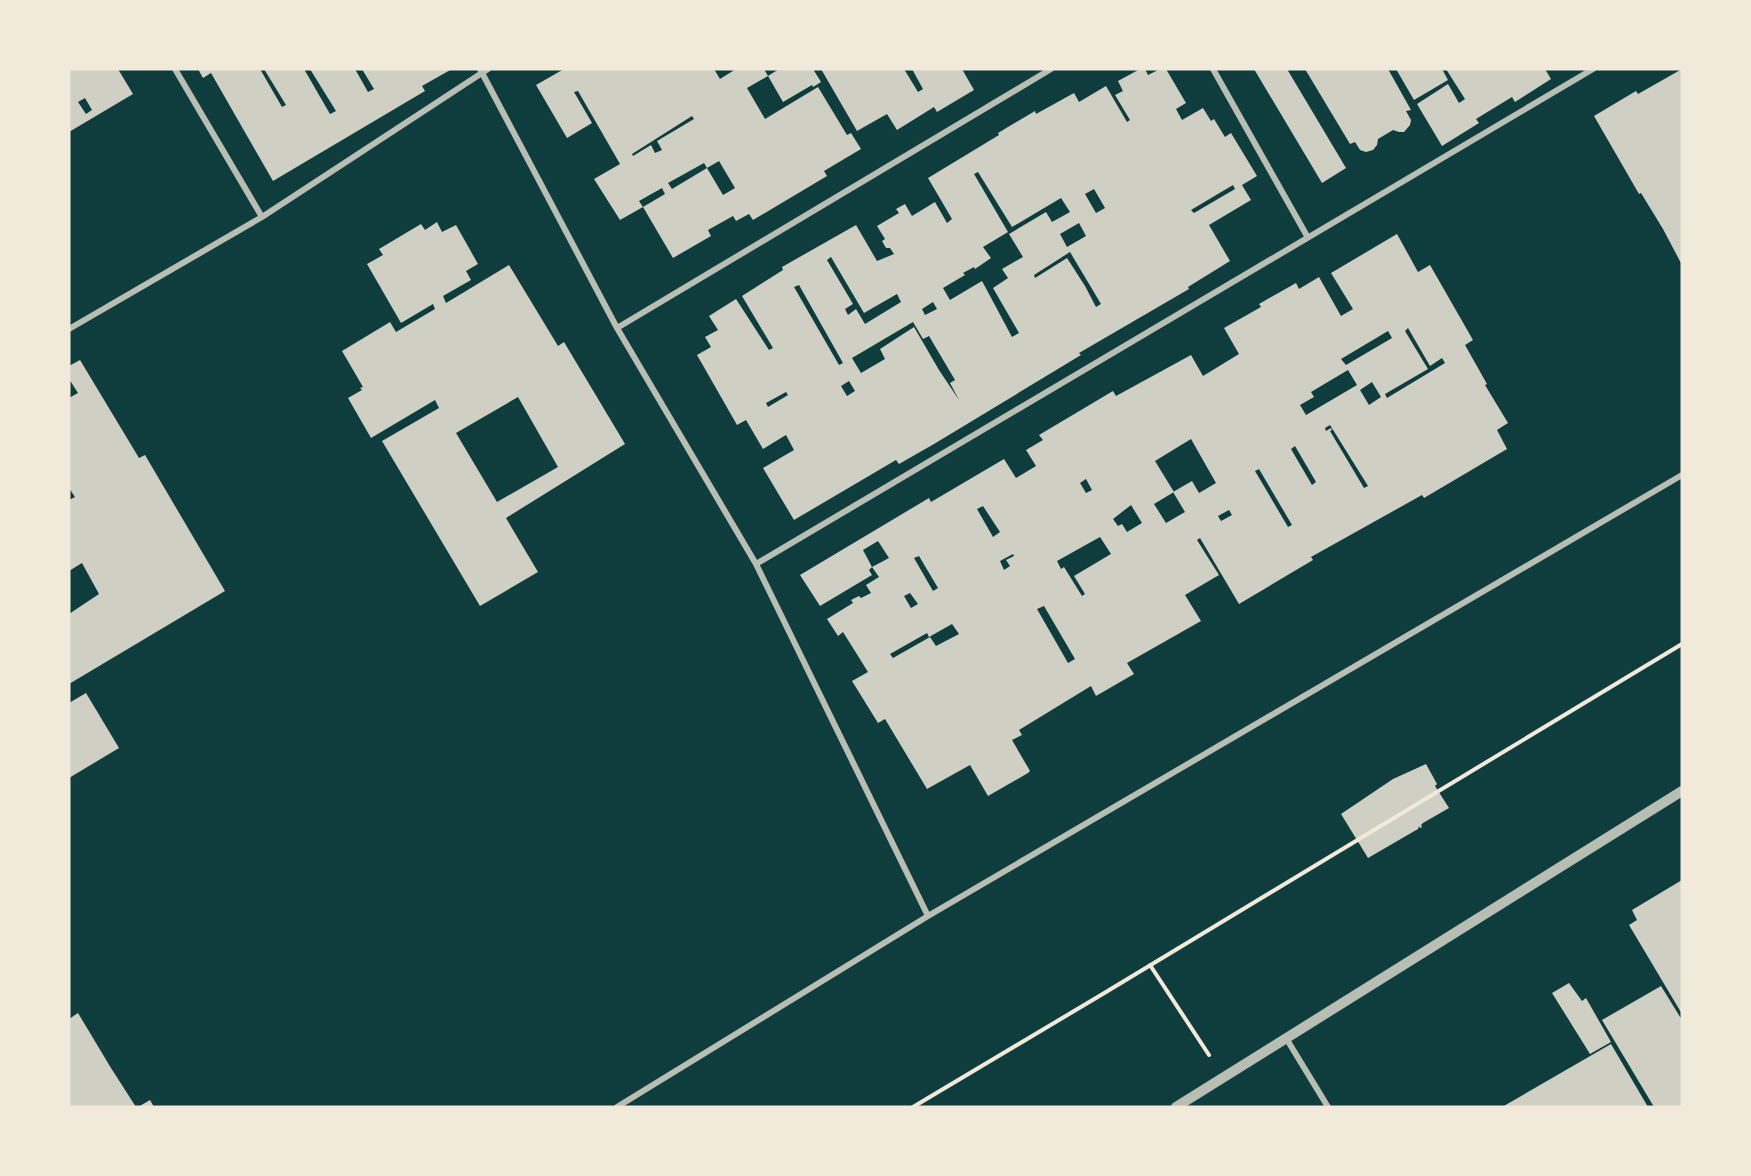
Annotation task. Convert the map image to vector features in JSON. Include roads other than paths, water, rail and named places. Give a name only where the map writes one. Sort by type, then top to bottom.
[{"type":"street","points":[[175,69],[262,217]]},
{"type":"street","points":[[616,328],[1051,69]]},
{"type":"street","points":[[1213,69],[1307,236]]},
{"type":"street","points":[[756,564],[1307,236],[1593,69]]},
{"type":"street","points":[[69,329],[262,217],[483,70],[616,328],[756,564],[928,916]]},
{"type":"street","points":[[617,1107],[928,916],[1682,475]]},
{"type":"street","points":[[1178,1106],[1682,791]]},
{"type":"street","points":[[1286,1038],[1328,1107]]}]
